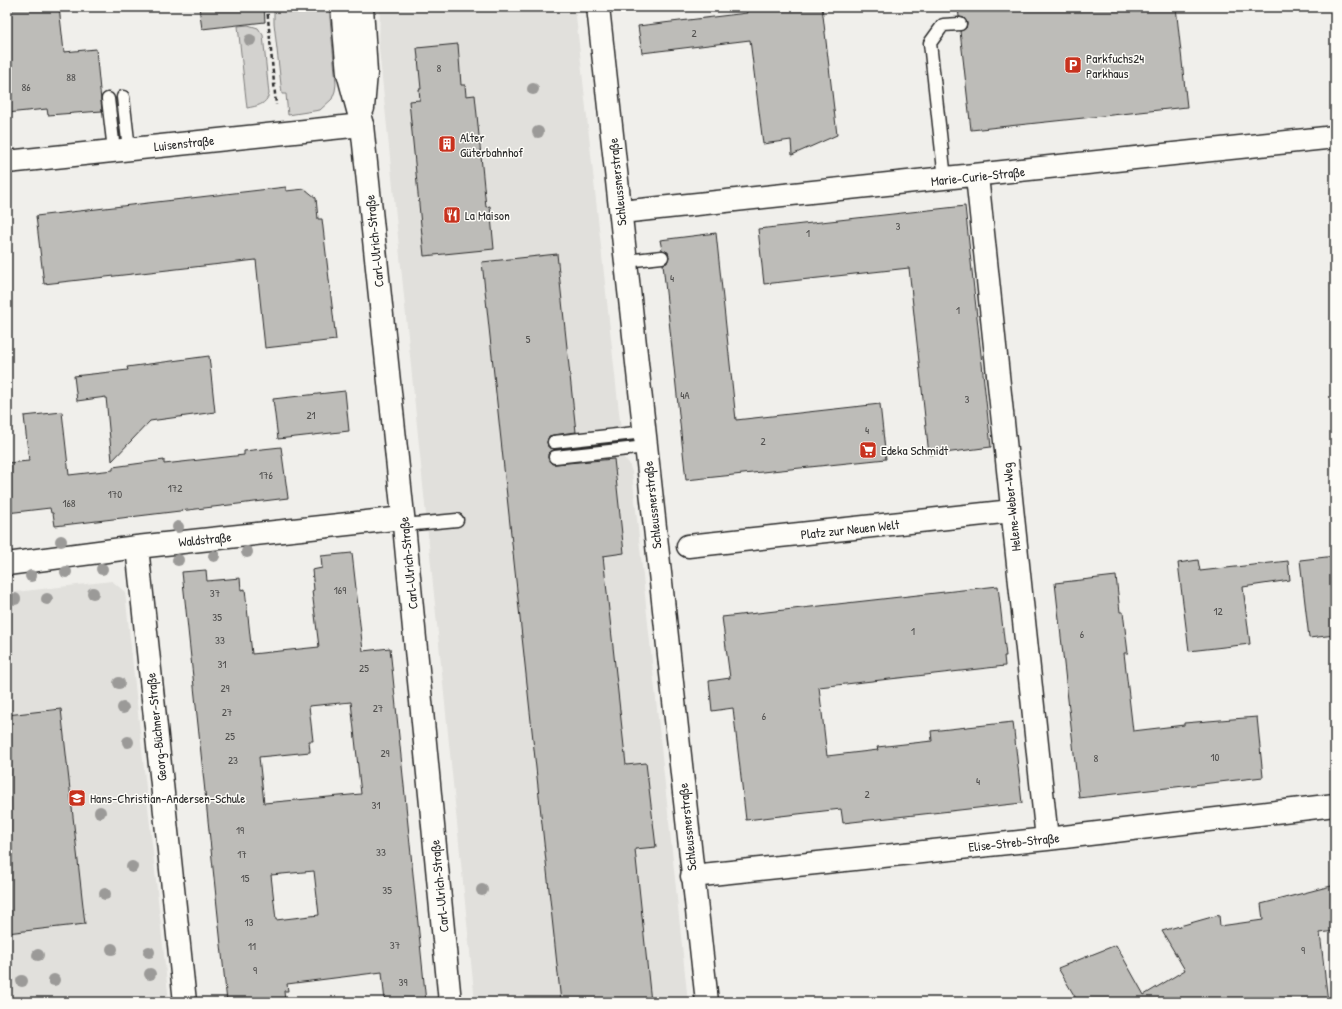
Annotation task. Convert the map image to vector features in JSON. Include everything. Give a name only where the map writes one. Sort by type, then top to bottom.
[{"type":"street","name":"Carl-Ulrich-Straße","points":[[342,7],[348,73],[362,125],[404,521],[450,1002]]},
{"type":"street","name":"Carl-Ulrich-Straße","points":[[362,7],[366,73],[362,125]]},
{"type":"street","name":"Schleussnerstraße","points":[[598,7],[706,1002]]},
{"type":"street","name":"Luisenstraße","points":[[7,162],[362,125]]},
{"type":"street","name":"Marie-Curie-Straße","points":[[621,212],[977,176],[1335,137]]},
{"type":"street","name":"Helene-Weber-Weg","points":[[977,176],[1047,839]]},
{"type":"street","name":"Platz zur Neuen Welt","points":[[688,546],[1012,511]]},
{"type":"street","name":"Waldstraße","points":[[7,564],[137,547],[404,521]]},
{"type":"street","name":"Georg-Büchner-Straße","points":[[137,547],[185,1002]]},
{"type":"street","name":"Elise-Streb-Straße","points":[[692,876],[1047,839],[1335,805]]},
{"type":"lane","points":[[945,179],[930,43],[944,25],[960,24]]},
{"type":"lane","points":[[121,150],[123,97]]},
{"type":"lane","points":[[108,99],[121,150]]},
{"type":"lane","points":[[626,261],[662,257]]},
{"type":"lane","points":[[554,442],[645,440]]},
{"type":"lane","points":[[555,457],[645,440]]},
{"type":"lane","points":[[404,521],[457,520]]},
{"type":"path","points":[[268,7],[276,105]]},
{"type":"shaded area","points":[[274,7],[329,7],[336,84],[332,99],[320,110],[288,115],[286,94],[282,94],[274,23]]},
{"type":"shaded area","points":[[380,7],[575,7],[624,458],[629,463],[632,472],[688,1002],[475,1002],[379,48]]},
{"type":"shaded area","points":[[248,25],[258,28],[263,35],[269,94],[266,101],[263,103],[258,106],[247,108],[238,26]]},
{"type":"shaded area","name":"Hans-Christian-Andersen-Schule","points":[[112,581],[125,592],[169,1002],[7,1002],[7,593]]},
{"type":"building","points":[[7,7],[59,7],[64,52],[96,49],[102,111],[48,115],[47,109],[7,113]]},
{"type":"building","points":[[199,7],[264,7],[265,22],[202,29]]},
{"type":"building","points":[[771,7],[822,7],[837,135],[792,155],[791,140],[763,144],[750,40],[642,53],[638,26],[747,13],[746,10]]},
{"type":"building","name":"Parkfuchs24 Parkhaus","points":[[958,7],[1176,7],[1187,107],[971,130],[960,31],[966,28],[967,23],[964,18],[959,17]]},
{"type":"building","name":"Alter Güterbahnhof","points":[[458,44],[461,85],[465,85],[466,96],[475,95],[486,207],[490,206],[494,249],[424,256],[409,101],[420,100],[419,89],[421,89],[417,48]]},
{"type":"building","points":[[286,187],[286,191],[305,189],[316,198],[318,219],[322,219],[336,340],[265,348],[256,260],[44,284],[36,216]]},
{"type":"building","points":[[965,206],[991,447],[929,455],[909,268],[764,284],[758,229]]},
{"type":"building","points":[[716,233],[736,420],[880,404],[886,459],[686,480],[663,264],[667,263],[669,257],[668,252],[662,250],[660,240]]},
{"type":"building","points":[[557,254],[576,432],[549,436],[547,442],[548,447],[554,449],[577,447],[554,450],[548,454],[548,458],[552,464],[614,459],[624,553],[603,556],[626,765],[646,763],[656,847],[635,849],[651,1002],[561,1002],[482,262]]},
{"type":"building","points":[[209,356],[215,412],[150,421],[112,461],[106,397],[77,401],[74,376],[128,370],[127,367]]},
{"type":"building","points":[[345,391],[349,431],[278,439],[273,399]]},
{"type":"building","points":[[62,412],[69,475],[113,470],[113,467],[164,460],[164,464],[244,455],[244,451],[281,447],[288,498],[55,526],[53,513],[51,513],[50,508],[7,513],[7,463],[29,461],[24,416]]},
{"type":"building","points":[[352,553],[363,651],[390,648],[426,1002],[385,1002],[382,972],[287,984],[288,991],[284,991],[285,1002],[227,1002],[182,572],[206,570],[207,581],[240,578],[241,590],[245,589],[252,654],[319,647],[312,591],[314,590],[312,570],[322,568],[321,556]],"holes":[[[351,702],[361,794],[264,803],[259,757],[310,752],[309,741],[313,741],[309,706]],[[314,871],[319,915],[276,920],[271,875]]]},
{"type":"building","points":[[1335,556],[1335,635],[1309,638],[1300,560]]},
{"type":"building","points":[[1198,560],[1200,571],[1288,561],[1290,580],[1243,587],[1250,644],[1189,651],[1178,563]]},
{"type":"building","points":[[1116,576],[1120,612],[1123,612],[1128,653],[1124,653],[1133,731],[1184,725],[1184,723],[1257,717],[1263,777],[1079,798],[1055,583]]},
{"type":"building","points":[[998,586],[1006,656],[1004,656],[1005,666],[819,687],[827,756],[878,750],[877,747],[932,741],[931,731],[1013,722],[1022,803],[843,823],[841,809],[746,820],[733,708],[712,711],[709,681],[730,678],[722,617]]},
{"type":"building","points":[[61,709],[85,924],[7,933],[7,715]]},
{"type":"building","points":[[1335,885],[1335,931],[1320,933],[1328,1002],[1078,1002],[1058,968],[1116,945],[1144,995],[1185,970],[1162,931],[1219,915],[1220,926],[1263,920],[1261,904]]},
{"type":"place","name":"Parkfuchs24 Parkhaus","points":[[1073,65]]},
{"type":"place","name":"Alter Güterbahnhof","points":[[447,144]]},
{"type":"place","name":"La Maison","points":[[452,215]]},
{"type":"place","name":"Edeka Schmidt","points":[[868,450]]},
{"type":"place","name":"Hans-Christian-Andersen-Schule","points":[[77,798]]}]
